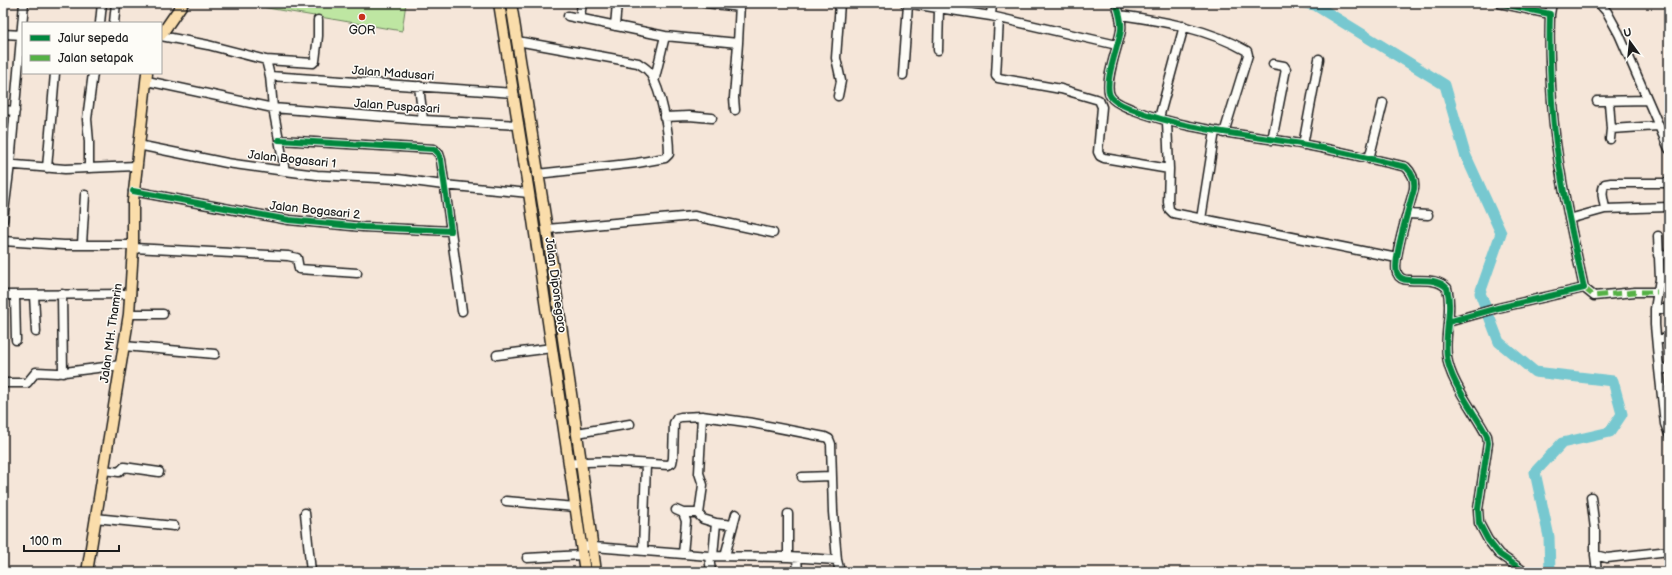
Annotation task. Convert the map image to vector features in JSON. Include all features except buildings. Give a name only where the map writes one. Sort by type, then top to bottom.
[{"type":"main road","points":[[162,33],[182,3]]},
{"type":"main road","name":"Jalan Diponegoro","points":[[499,3],[514,93],[585,572]]},
{"type":"main road","name":"Jalan Diponegoro","points":[[511,3],[547,229],[596,572]]},
{"type":"main road","name":"Jalan MH. Thamrin","points":[[87,572],[129,314],[131,294],[133,191],[147,77]]},
{"type":"street","points":[[23,22],[24,3]]},
{"type":"street","points":[[100,22],[102,3]]},
{"type":"street","points":[[114,22],[116,3]]},
{"type":"street","points":[[580,18],[582,3]]},
{"type":"street","points":[[615,26],[617,3]]},
{"type":"street","points":[[706,3],[740,5],[734,98],[735,110]]},
{"type":"street","points":[[838,96],[841,81],[836,58],[840,3]]},
{"type":"street","points":[[902,75],[907,3],[991,16],[1117,45]]},
{"type":"street","points":[[991,16],[992,3]]},
{"type":"street","points":[[1116,3],[1120,14],[1121,29],[1108,87],[1111,97],[1124,106],[1167,122],[1224,133],[1303,145],[1406,167],[1411,172],[1415,182],[1397,258],[1396,271],[1401,278],[1407,280],[1436,281],[1447,288],[1447,361],[1466,401],[1487,436],[1488,443],[1478,509],[1479,523],[1488,540],[1499,554],[1525,572]]},
{"type":"street","points":[[1499,3],[1550,14]]},
{"type":"street","points":[[1552,3],[1550,14],[1552,103],[1558,156],[1569,219],[1584,288],[1594,296],[1620,293],[1657,292]]},
{"type":"street","points":[[1599,3],[1607,12],[1619,34],[1669,149]]},
{"type":"street","points":[[938,50],[939,8]]},
{"type":"street","points":[[1120,14],[1184,26],[1248,52],[1224,133]]},
{"type":"street","points":[[568,16],[664,36],[738,43]]},
{"type":"street","points":[[999,18],[996,76],[998,78],[1061,89],[1094,98],[1102,103]]},
{"type":"street","points":[[162,35],[266,60],[314,62],[318,36],[318,20]]},
{"type":"street","points":[[1159,118],[1184,26]]},
{"type":"street","points":[[3,34],[22,35],[15,111],[6,164],[3,220]]},
{"type":"street","points":[[654,82],[664,36]]},
{"type":"street","points":[[517,40],[638,63],[650,73],[662,103],[669,150],[669,154],[665,158],[538,174]]},
{"type":"street","points":[[266,60],[270,76],[273,108],[286,171]]},
{"type":"street","points":[[1303,145],[1319,60]]},
{"type":"street","points":[[1272,140],[1286,69],[1284,66],[1273,64]]},
{"type":"street","points":[[47,168],[55,74]]},
{"type":"street","points":[[89,167],[87,119],[94,74]]},
{"type":"street","name":"Jalan Madusari","points":[[270,76],[514,93]]},
{"type":"street","name":"Jalan Puspasari","points":[[147,77],[273,108],[423,120],[518,125]]},
{"type":"street","points":[[419,86],[423,120]]},
{"type":"street","points":[[1102,103],[1111,97]]},
{"type":"street","points":[[1596,101],[1609,102],[1647,100]]},
{"type":"street","points":[[1609,102],[1611,129],[1610,139]]},
{"type":"street","points":[[1102,103],[1098,152],[1100,156],[1104,158],[1169,169]]},
{"type":"street","points":[[1368,159],[1383,103]]},
{"type":"street","points":[[3,110],[15,111]]},
{"type":"street","points":[[664,117],[689,116],[712,118]]},
{"type":"street","points":[[1167,122],[1169,208],[1173,213],[1397,258]]},
{"type":"street","points":[[1611,129],[1658,126]]},
{"type":"street","points":[[1201,218],[1215,131]]},
{"type":"street","points":[[279,140],[434,149],[439,154],[441,160],[462,311]]},
{"type":"street","name":"Jalan Bogasari 1","points":[[138,145],[226,163],[286,171],[318,175],[398,179],[529,194]]},
{"type":"street","points":[[6,164],[47,168],[136,166]]},
{"type":"street","points":[[1605,209],[1602,194],[1602,189],[1605,184],[1669,183]]},
{"type":"street","name":"Jalan Bogasari 2","points":[[133,191],[289,220],[363,227],[451,231]]},
{"type":"street","points":[[82,244],[85,195]]},
{"type":"street","points":[[1569,219],[1605,209],[1669,207]]},
{"type":"street","points":[[1408,214],[1428,215]]},
{"type":"street","points":[[547,229],[694,216],[774,234]]},
{"type":"street","points":[[1658,236],[1660,279],[1657,292],[1656,309],[1657,339],[1665,424],[1669,434]]},
{"type":"street","points":[[3,242],[64,245],[82,244],[293,256],[297,258],[299,269],[357,273]]},
{"type":"street","points":[[1658,255],[1669,254]]},
{"type":"street","points":[[1660,279],[1669,279]]},
{"type":"street","points":[[1448,322],[1498,308],[1584,288]]},
{"type":"street","points":[[62,294],[64,373]]},
{"type":"street","points":[[3,295],[131,294]]},
{"type":"street","points":[[15,295],[16,340]]},
{"type":"street","points":[[34,295],[36,332]]},
{"type":"street","points":[[1656,309],[1669,309]]},
{"type":"street","points":[[129,314],[163,314]]},
{"type":"street","points":[[1657,339],[1669,339]]},
{"type":"street","points":[[124,346],[215,354]]},
{"type":"street","points":[[497,355],[552,348]]},
{"type":"street","points":[[3,383],[27,383],[36,372],[39,371],[64,373],[121,365]]},
{"type":"street","points":[[1659,370],[1669,369]]},
{"type":"street","points":[[569,464],[581,462],[668,465],[672,463],[673,458],[674,423],[677,418],[681,417],[702,416],[825,437],[831,444],[831,476],[837,560],[840,572]]},
{"type":"street","points":[[699,514],[703,485],[699,473],[702,416]]},
{"type":"street","points":[[577,432],[630,424]]},
{"type":"street","points":[[643,550],[646,464]]},
{"type":"street","points":[[104,470],[119,472],[124,467],[159,472]]},
{"type":"street","points":[[802,477],[831,476]]},
{"type":"street","points":[[1591,497],[1595,529],[1595,555],[1597,572]]},
{"type":"street","points":[[506,501],[576,507]]},
{"type":"street","points":[[683,554],[686,521],[680,512],[699,514],[703,519],[716,523],[733,525]]},
{"type":"street","points":[[306,513],[311,572]]},
{"type":"street","points":[[725,556],[736,514]]},
{"type":"street","points":[[788,514],[788,557]]},
{"type":"street","points":[[95,518],[174,526]]},
{"type":"street","points":[[711,572],[711,556],[716,523]]},
{"type":"street","points":[[527,558],[582,551],[593,547],[711,556],[788,557],[837,560]]},
{"type":"street","points":[[1595,555],[1607,558],[1669,551]]},
{"type":"street","points":[[797,558],[798,572]]},
{"type":"green space","name":"GOR","points":[[238,3],[406,3],[402,31]]},
{"type":"waterway","points":[[1305,3],[1315,5],[1445,85],[1465,154],[1501,233],[1480,293],[1499,342],[1535,372],[1613,381],[1622,414],[1610,432],[1562,443],[1535,472],[1549,537],[1550,572]]},
{"type":"marked path","points":[[1584,288],[1594,296],[1635,292],[1657,292]]},
{"type":"cycle path","points":[[1116,3],[1121,19],[1121,30],[1108,84],[1111,97],[1118,103],[1152,116],[1195,127],[1331,150],[1406,167],[1410,172],[1414,180],[1414,189],[1399,245],[1396,267],[1397,273],[1399,276],[1407,280],[1434,281],[1447,288],[1449,296],[1449,313],[1446,348],[1449,366],[1458,386],[1487,436],[1488,443],[1478,509],[1479,523],[1488,540],[1499,554],[1525,572]]},
{"type":"cycle path","points":[[1448,322],[1498,308],[1584,288],[1565,196],[1554,126],[1551,80],[1550,14],[1499,3]]},
{"type":"cycle path","points":[[133,191],[289,220],[363,227],[451,231],[441,160],[439,154],[434,149],[279,140]]},
{"type":"place","name":"GOR","points":[[362,17]]}]
